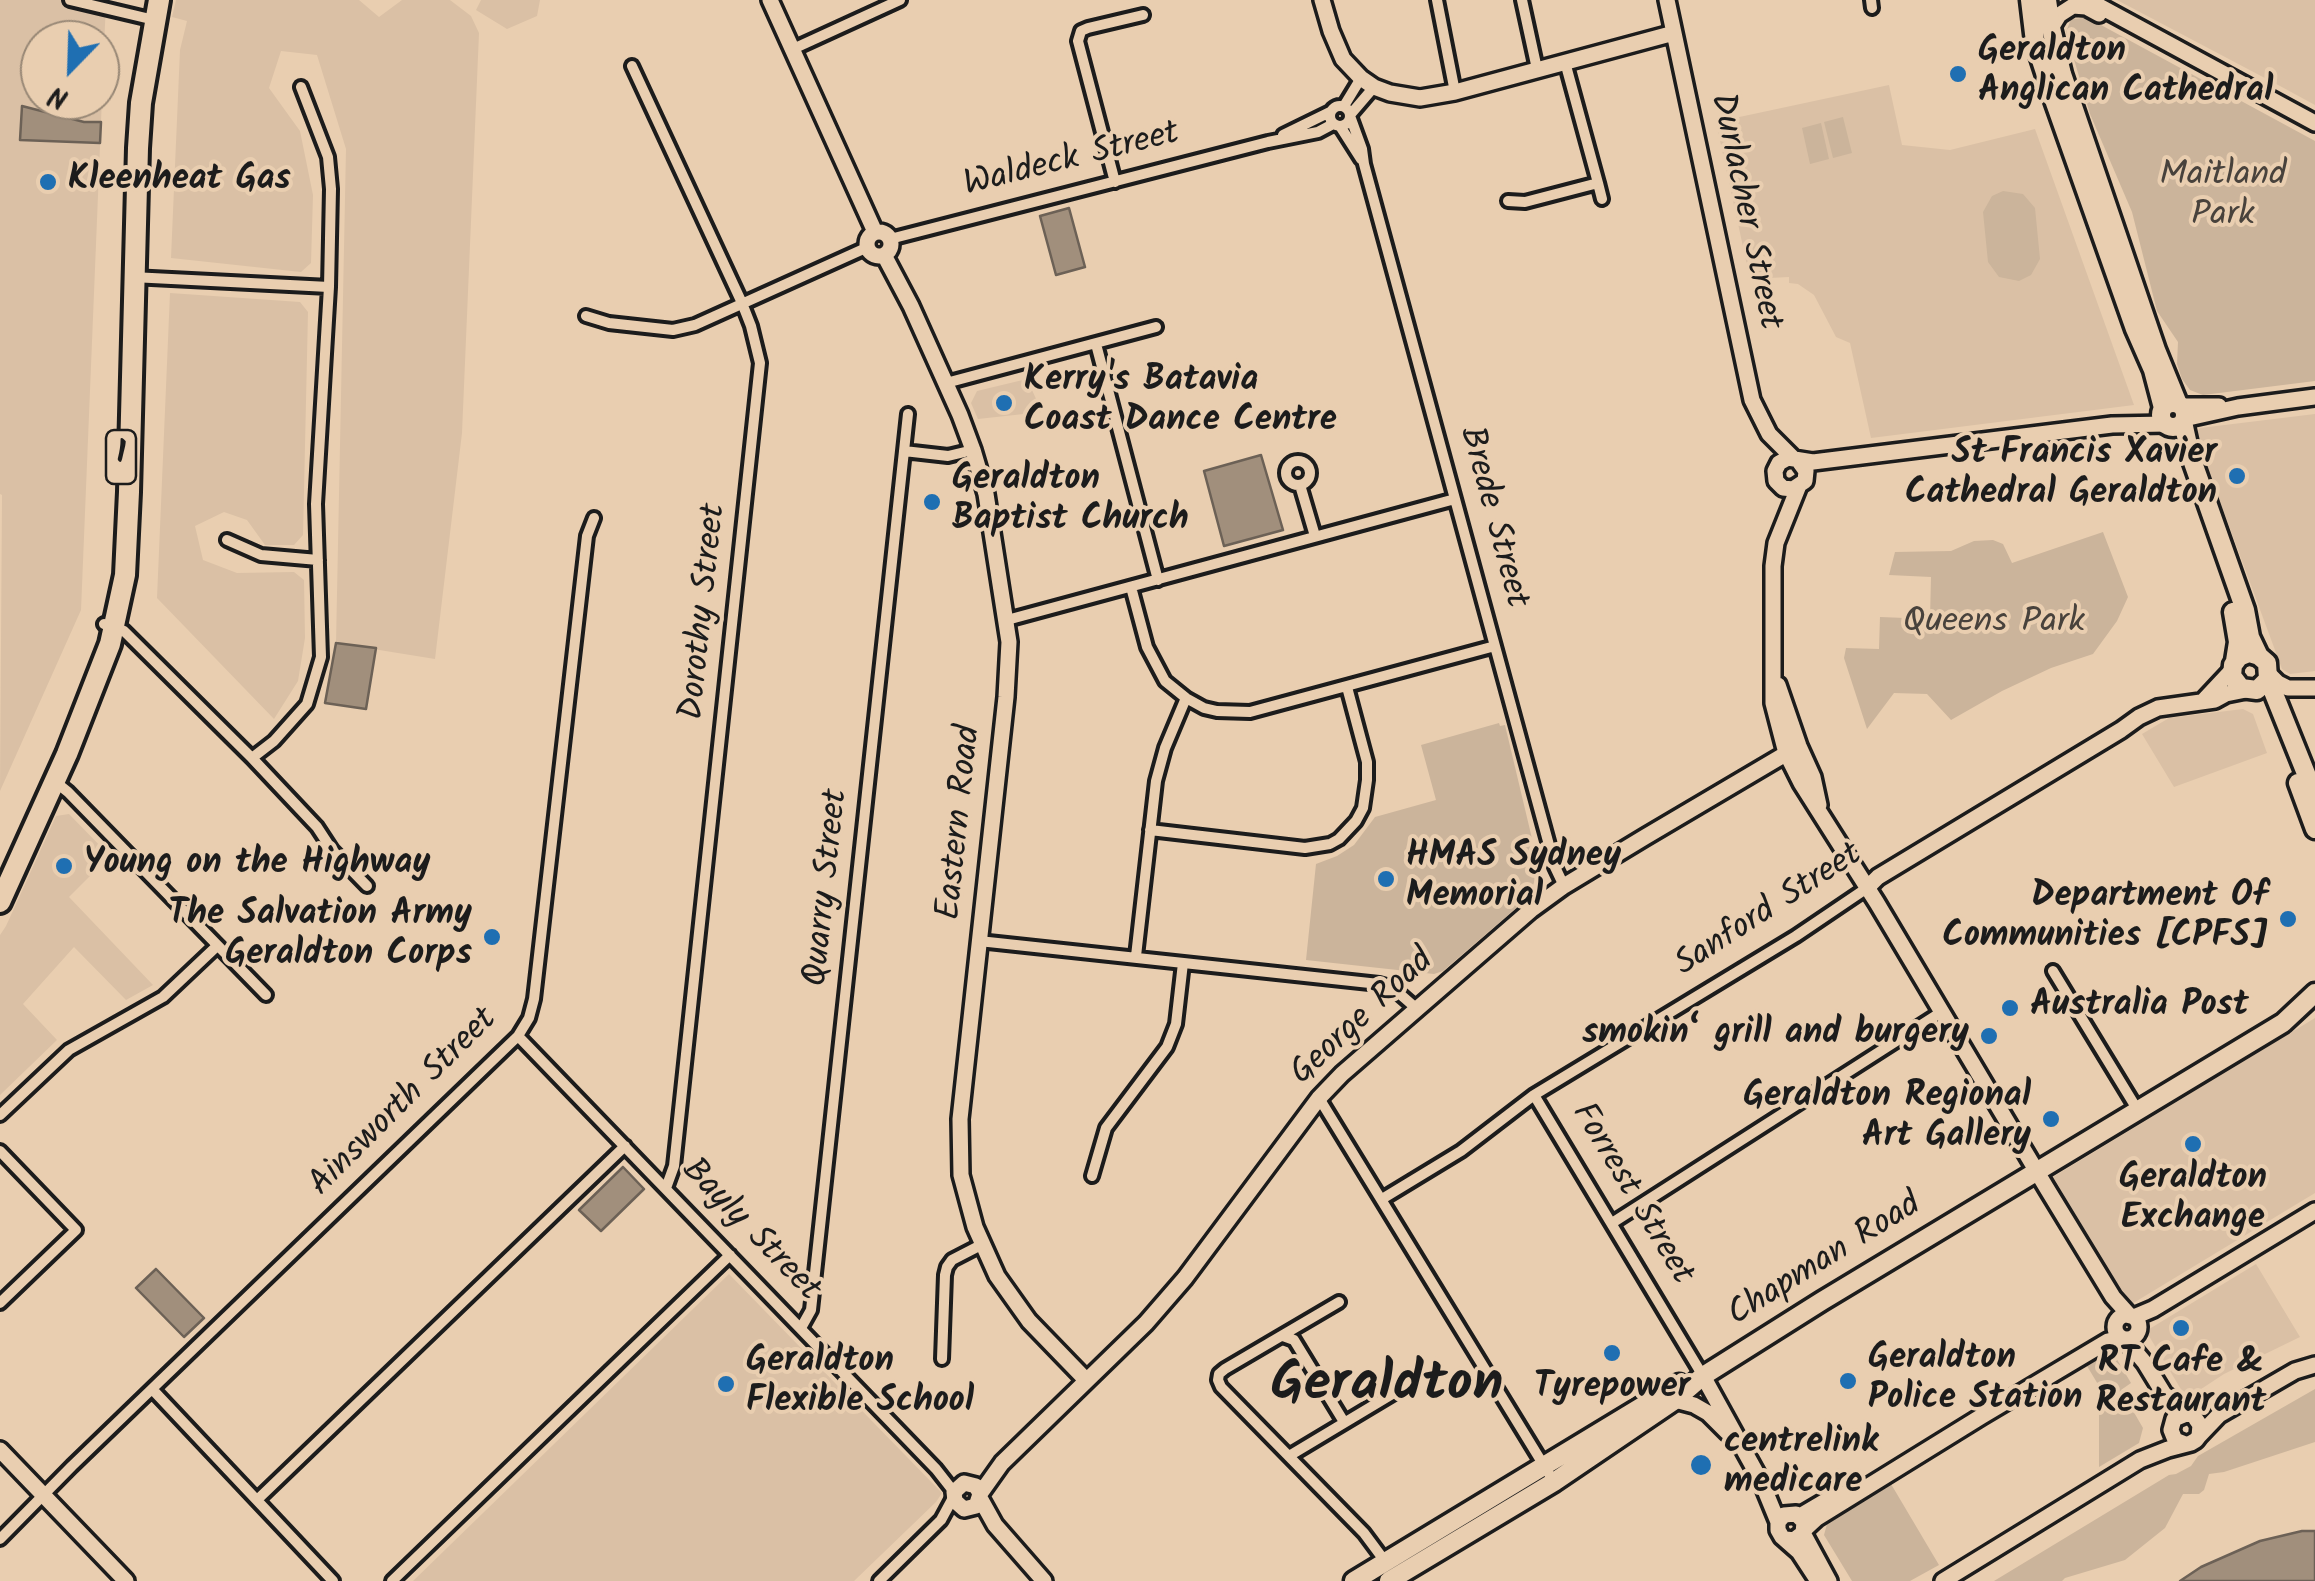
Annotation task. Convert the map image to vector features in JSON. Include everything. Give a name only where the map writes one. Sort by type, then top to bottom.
[{"type":"highway","name":"1","points":[[131,276],[142,104],[159,0]]},
{"type":"highway","name":"1","points":[[0,898],[110,644],[109,626],[124,575],[132,116],[148,9]]},
{"type":"main road","points":[[2033,0],[2036,42],[2062,98],[2135,329],[2190,454],[2245,610],[2250,637],[2267,663],[2268,676],[2315,796]]},
{"type":"main road","points":[[2047,0],[2062,98]]},
{"type":"main road","points":[[2174,415],[2190,486],[2237,626],[2234,681],[2270,710],[2315,829]]},
{"type":"main road","points":[[2233,666],[2249,653],[2260,656]]},
{"type":"main road","points":[[2249,691],[2262,687],[2268,676]]},
{"type":"main road","name":"Chapman Road","points":[[2292,1016],[2315,979]]},
{"type":"main road","name":"Chapman Road","points":[[1354,1581],[1390,1573],[1675,1400],[1703,1376],[2292,1016],[2315,993]]},
{"type":"main road","name":"Chapman Road","points":[[1549,1474],[1685,1380],[1703,1376]]},
{"type":"street","points":[[70,0],[148,9]]},
{"type":"street","name":"Eastern Road","points":[[770,0],[946,383],[986,494],[1009,642],[958,1139],[965,1192],[981,1245],[997,1276],[1017,1307],[1086,1380]]},
{"type":"street","points":[[792,49],[900,0]]},
{"type":"street","points":[[1322,0],[1343,60],[1368,82],[1399,95],[1420,98],[1674,33]]},
{"type":"street","points":[[1437,0],[1455,92]]},
{"type":"street","points":[[1522,0],[1537,69]]},
{"type":"street","name":"Durlacher Street","points":[[1667,0],[1752,400],[1769,434],[1784,522]]},
{"type":"street","points":[[2088,0],[2315,124]]},
{"type":"street","points":[[2050,28],[2059,14],[2074,6],[2086,7],[2135,28]]},
{"type":"street","points":[[1115,182],[1078,41],[1080,31],[1143,15]]},
{"type":"street","points":[[1565,62],[1602,199]]},
{"type":"street","name":"Dorothy Street","points":[[632,66],[742,304],[760,363],[674,1166],[666,1188]]},
{"type":"street","points":[[1335,121],[1346,124],[1348,112],[1368,82]]},
{"type":"street","points":[[252,758],[274,742],[307,704],[321,657],[316,504],[331,189],[328,158],[301,87]]},
{"type":"street","name":"Waldeck Street","points":[[883,242],[1268,142],[1335,121],[1334,107],[1348,112]]},
{"type":"street","name":"Brede Street","points":[[1348,112],[1357,130],[1555,867],[1564,886]]},
{"type":"street","name":"Brede Street","points":[[1335,121],[1364,164]]},
{"type":"street","points":[[1508,201],[1525,202],[1598,183]]},
{"type":"street","points":[[586,316],[609,323],[673,330],[695,325],[868,248],[869,236],[883,242]]},
{"type":"street","points":[[131,276],[328,287]]},
{"type":"street","points":[[946,383],[1156,328]]},
{"type":"street","points":[[1096,344],[1158,580]]},
{"type":"street","points":[[1846,458],[1800,486],[1788,489],[1776,474],[1783,460],[1813,462],[2315,398]]},
{"type":"street","name":"Quarry Street","points":[[801,1328],[812,1310],[908,414]]},
{"type":"street","name":"Durlacher Street","points":[[1769,434],[1795,459]]},
{"type":"street","points":[[904,451],[948,456],[973,450]]},
{"type":"street","points":[[1795,459],[1806,471],[1800,486]]},
{"type":"street","points":[[1300,485],[1315,536]]},
{"type":"street","name":"Durlacher Street","points":[[1800,486],[1776,544],[1773,566],[1774,672],[1792,750],[1813,777],[1821,813],[2113,1297],[2164,1394],[2171,1426]]},
{"type":"street","points":[[1007,620],[1455,499]]},
{"type":"street","name":"Ainsworth Street","points":[[1,1537],[518,1036],[530,1018],[587,536],[594,518]]},
{"type":"street","points":[[227,540],[261,556],[318,560]]},
{"type":"street","points":[[1130,588],[1147,647],[1165,681],[1186,698],[1217,711],[1250,712],[1495,646]]},
{"type":"street","points":[[109,626],[124,632],[252,758],[367,886]]},
{"type":"street","points":[[2203,700],[2233,666]]},
{"type":"street","points":[[2268,676],[2288,688],[2311,688]]},
{"type":"street","points":[[1150,830],[1305,848],[1339,839],[1363,808],[1367,780],[1367,762],[1346,687]]},
{"type":"street","points":[[2284,715],[2290,701],[2311,688]]},
{"type":"street","name":"Sanford Street","points":[[1382,1200],[1461,1151],[1534,1094],[1796,936],[1882,875],[2139,717],[2158,708],[2249,691]]},
{"type":"street","points":[[1136,956],[1160,764],[1186,698]]},
{"type":"street","name":"George Road","points":[[967,1496],[1146,1323],[1185,1278],[1319,1098],[1342,1074],[1531,910],[1564,886],[1792,750]]},
{"type":"street","points":[[51,779],[266,996]]},
{"type":"street","points":[[979,941],[1380,984],[1393,988],[1417,1009]]},
{"type":"street","points":[[0,1115],[70,1050],[163,996],[217,946]]},
{"type":"street","points":[[1092,1176],[1106,1128],[1167,1046],[1176,1024],[1183,963]]},
{"type":"street","points":[[2052,970],[2138,1109]]},
{"type":"street","points":[[1612,1223],[1940,1012]]},
{"type":"street","name":"Bayly Street","points":[[518,1036],[936,1469],[995,1524],[1044,1581]]},
{"type":"street","name":"Forrest Street","points":[[1534,1094],[1703,1376],[1762,1483],[1778,1522]]},
{"type":"street","points":[[1319,1098],[1549,1474]]},
{"type":"street","points":[[256,1500],[625,1146]]},
{"type":"street","points":[[0,1151],[76,1230],[0,1303]]},
{"type":"street","points":[[1786,1539],[1794,1540],[1801,1523],[2315,1211]]},
{"type":"street","points":[[942,1359],[947,1266],[981,1245]]},
{"type":"street","points":[[392,1581],[730,1255]]},
{"type":"street","points":[[1339,1302],[1225,1369],[1218,1380],[1364,1532],[1390,1573]]},
{"type":"street","points":[[1283,1336],[1294,1340],[1344,1422]]},
{"type":"street","points":[[1943,1581],[2140,1460],[2192,1440],[2219,1415],[2295,1370],[2315,1366]]},
{"type":"street","points":[[152,1389],[332,1581]]},
{"type":"street","points":[[1289,1456],[1399,1390]]},
{"type":"street","name":"Durlacher Street","points":[[2164,1394],[2193,1416]]},
{"type":"street","points":[[1675,1400],[1708,1413],[1741,1445]]},
{"type":"street","points":[[2140,1460],[2179,1416],[2193,1416],[2200,1425],[2192,1440]]},
{"type":"street","points":[[2171,1426],[2175,1440],[2192,1440]]},
{"type":"street","points":[[0,1450],[126,1581]]},
{"type":"street","name":"Forrest Street","points":[[1762,1483],[1801,1523],[1829,1581]]},
{"type":"street","points":[[878,1581],[940,1520],[953,1516],[967,1496]]},
{"type":"street","points":[[1801,1523],[1788,1514],[1778,1522],[1778,1530],[1818,1581]]},
{"type":"shaded area","points":[[0,0],[106,0],[105,20],[20,20],[20,120],[101,120],[81,610],[0,791]]},
{"type":"shaded area","points":[[176,0],[359,0],[379,17],[402,0],[450,0],[471,16],[479,33],[462,433],[435,659],[336,643],[346,149],[317,55],[281,51],[269,88],[300,131],[313,195],[311,263],[301,272],[171,258],[180,50],[187,21],[172,17]]},
{"type":"shaded area","points":[[481,0],[540,0],[537,16],[507,29],[476,10]]},
{"type":"shaded area","points":[[2117,0],[2315,0],[2315,105],[2280,86]]},
{"type":"shaded area","points":[[1889,85],[1902,145],[1950,150],[2035,129],[2134,405],[1871,438],[1850,343],[1836,337],[1814,295],[1789,283],[1789,277],[1750,279],[1716,122]]},
{"type":"shaded area","points":[[21,120],[101,122],[100,143],[20,140]]},
{"type":"shaded area","points":[[1069,208],[1085,267],[1056,275],[1040,216]]},
{"type":"shaded area","points":[[170,293],[300,302],[308,312],[303,535],[294,545],[265,545],[247,520],[224,512],[195,526],[203,560],[237,573],[294,572],[304,580],[305,638],[298,681],[274,719],[157,598]]},
{"type":"shaded area","points":[[1027,379],[1042,412],[978,419],[971,403],[977,391]]},
{"type":"shaded area","points":[[2315,414],[2315,671],[2290,674],[2282,669],[2195,434],[2200,428]]},
{"type":"shaded area","points":[[1261,455],[1283,530],[1224,546],[1204,471]]},
{"type":"shaded area","points":[[336,643],[376,648],[366,709],[325,703]]},
{"type":"shaded area","points":[[2243,709],[2253,714],[2267,753],[2174,787],[2142,734],[2169,718]]},
{"type":"shaded area","points":[[69,814],[110,856],[69,897],[153,985],[126,1000],[74,947],[23,1004],[57,1040],[0,1095],[0,935],[56,816]]},
{"type":"shaded area","points":[[2315,1018],[2315,1193],[2130,1305],[2053,1177]]},
{"type":"shaded area","points":[[623,1167],[644,1189],[601,1231],[579,1210]]},
{"type":"shaded area","points":[[2256,1264],[2300,1337],[2185,1396],[2146,1331]]},
{"type":"shaded area","points":[[156,1269],[204,1318],[184,1337],[136,1288]]},
{"type":"shaded area","name":"Geraldton Flexible School","points":[[729,1274],[942,1493],[936,1502],[854,1581],[413,1581]]},
{"type":"shaded area","points":[[2315,1531],[2315,1581],[2180,1581],[2201,1567],[2260,1541]]},
{"type":"green space","name":"Maitland Park","points":[[2084,18],[2315,141],[2315,381],[2203,395],[2190,390],[2182,379],[2177,364],[2178,342],[2157,311],[2132,212],[2090,114],[2066,32],[2071,19]]},
{"type":"green space","points":[[1843,117],[1852,153],[1833,158],[1824,122]]},
{"type":"green space","points":[[1821,123],[1829,159],[1810,164],[1802,128]]},
{"type":"green space","points":[[2003,191],[2023,194],[2035,208],[2040,259],[2031,275],[2019,281],[1999,277],[1988,262],[1983,212],[1992,196]]},
{"type":"green space","name":"Queens Park","points":[[2103,532],[2128,597],[2117,621],[2093,654],[2051,668],[1951,720],[1927,694],[1894,693],[1867,729],[1844,658],[1846,648],[1879,649],[1880,617],[1930,619],[1931,577],[1889,575],[1895,552],[1951,551],[1974,541],[1993,540],[2003,544],[2012,563]]},
{"type":"green space","points":[[1499,723],[1505,725],[1539,868],[1529,897],[1443,971],[1434,974],[1306,960],[1316,864],[1354,845],[1375,817],[1436,800],[1421,745]]},
{"type":"green space","points":[[2112,1351],[2131,1383],[2121,1390],[2143,1428],[2139,1443],[2099,1467],[2099,1386],[2087,1366]]},
{"type":"green space","points":[[2315,1389],[2315,1442],[2209,1474],[2204,1490],[2183,1494],[2165,1528],[2125,1560],[2062,1581],[1994,1581],[2169,1475],[2191,1466],[2198,1456]]},
{"type":"green space","points":[[1891,1484],[1939,1565],[1910,1581],[1852,1581],[1824,1535],[1827,1524]]},
{"type":"place","name":"Geraldton Anglican Cathedral","points":[[1958,74]]},
{"type":"place","name":"Kleenheat Gas","points":[[48,182]]},
{"type":"place","name":"Kerry's Batavia Coast Dance Centre","points":[[1004,403]]},
{"type":"place","name":"St Francis Xavier Cathedral Geraldton","points":[[2237,476]]},
{"type":"place","name":"Geraldton Baptist Church","points":[[932,502]]},
{"type":"place","name":"Young on the Highway","points":[[64,866]]},
{"type":"place","name":"HMAS Sydney Memorial","points":[[1386,879]]},
{"type":"place","name":"Department Of Communities [CPFS]","points":[[2288,919]]},
{"type":"place","name":"The Salvation Army Geraldton Corps","points":[[492,937]]},
{"type":"place","name":"Australia Post","points":[[2010,1008]]},
{"type":"place","name":"smokin‘ grill and burgery","points":[[1989,1036]]},
{"type":"place","name":"Geraldton Regional Art Gallery","points":[[2051,1119]]},
{"type":"place","name":"Geraldton Exchange","points":[[2193,1144]]},
{"type":"place","name":"RT Cafe & Restaurant","points":[[2181,1328]]},
{"type":"place","name":"Tyrepower","points":[[1612,1353]]},
{"type":"place","name":"Geraldton Police Station","points":[[1848,1381]]},
{"type":"place","name":"Geraldton Flexible School","points":[[726,1384]]},
{"type":"place","name":"centrelink medicare","points":[[1701,1465]]},
{"type":"district","name":"Geraldton","points":[[1387,1390]]}]
